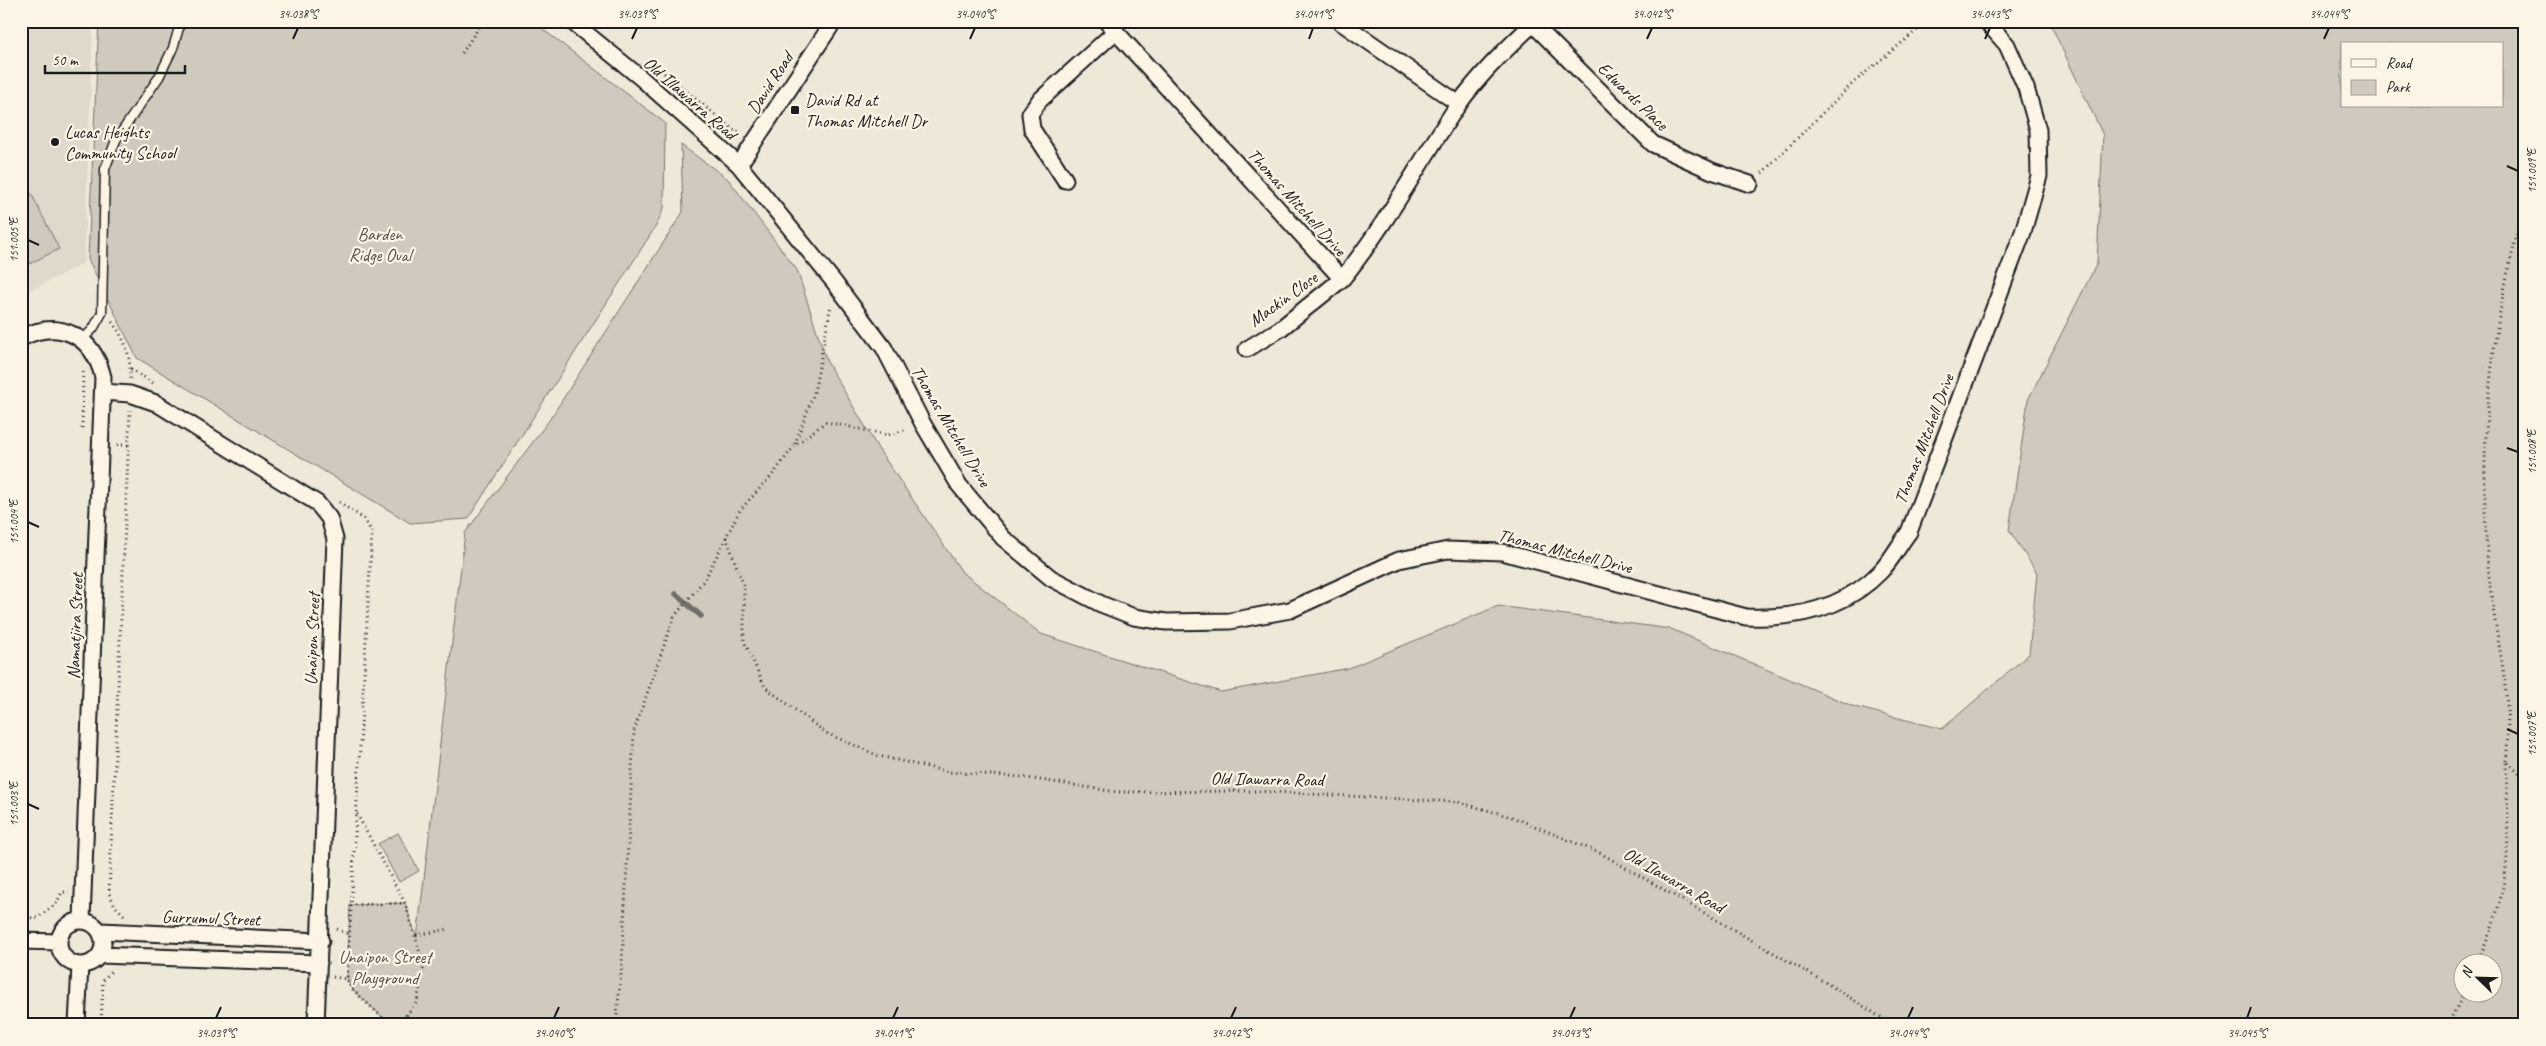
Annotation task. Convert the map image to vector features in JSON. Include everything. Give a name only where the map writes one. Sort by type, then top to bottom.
[{"type":"street","name":"Old Illawarra Road","points":[[571,21],[641,78],[738,165]]},
{"type":"street","name":"David Road","points":[[738,165],[834,21]]},
{"type":"street","points":[[1339,21],[1459,104]]},
{"type":"street","name":"Thomas Mitchell Drive","points":[[738,165],[834,282],[884,348],[923,424],[959,484],[1003,538],[1051,578],[1101,604],[1134,616],[1166,622],[1230,621],[1290,610],[1399,560],[1448,550],[1502,552],[1746,617],[1777,618],[1808,613],[1847,597],[1880,572],[1909,532],[2023,232],[2039,176],[2038,130],[2026,88],[2007,45],[1986,21]]},
{"type":"street","name":"Thomas Mitchell Drive","points":[[1111,26],[1342,279],[1369,245],[1459,104],[1486,70],[1534,23]]},
{"type":"street","name":"Edwards Place","points":[[1534,23],[1653,144],[1712,170],[1750,184]]},
{"type":"street","points":[[1065,180],[1032,129],[1030,114],[1039,101],[1111,26]]},
{"type":"street","name":"Mackin Close","points":[[1246,349],[1280,329],[1342,279]]},
{"type":"street","points":[[21,338],[41,330],[55,329],[82,340]]},
{"type":"street","name":"Namatjira Street","points":[[82,340],[92,349],[100,363],[103,377],[82,920]]},
{"type":"street","name":"Unaipon Street","points":[[103,392],[130,394],[156,403],[317,503],[328,518],[335,539],[321,941],[316,1025]]},
{"type":"street","points":[[82,920],[89,922],[100,931],[104,943],[100,955],[95,960],[80,965],[74,964],[63,955],[59,942],[60,936],[69,924],[82,920]]},
{"type":"street","name":"Gurrumul Street","points":[[100,931],[321,941]]},
{"type":"street","points":[[21,941],[59,942]]},
{"type":"street","points":[[100,955],[319,963]]},
{"type":"street","points":[[77,1025],[80,965]]},
{"type":"lane","points":[[82,340],[93,329],[102,313],[105,169],[116,140],[159,77],[173,48],[181,21]]},
{"type":"path","points":[[462,53],[483,21]]},
{"type":"path","points":[[1750,184],[1782,156],[1853,83],[1928,21]]},
{"type":"path","points":[[660,70],[736,132],[745,126]]},
{"type":"path","points":[[2481,954],[2490,933],[2503,888],[2508,848],[2506,761],[2509,729],[2502,656],[2488,567],[2484,494],[2488,389],[2510,256],[2525,204]]},
{"type":"path","points":[[795,445],[814,392],[834,282]]},
{"type":"path","points":[[102,313],[123,338],[130,355],[129,445],[109,893],[114,906],[130,921]]},
{"type":"path","points":[[82,435],[83,368]]},
{"type":"path","points":[[616,1025],[622,964],[634,731],[674,617],[705,579],[740,510],[774,473],[795,445],[826,422],[888,435],[923,424]]},
{"type":"path","points":[[101,445],[129,445]]},
{"type":"path","name":"Old Ilawarra Road","points":[[726,537],[744,587],[744,641],[765,687],[826,733],[879,756],[949,772],[1021,777],[1117,792],[1257,791],[1458,802],[1515,818],[1602,854],[1833,987],[1893,1025]]},
{"type":"path","points":[[2506,761],[2525,779]]},
{"type":"path","points":[[356,814],[405,903],[424,966],[417,1002],[405,1017],[390,1024]]},
{"type":"path","points":[[350,905],[405,903]]},
{"type":"path","points":[[416,935],[450,929]]},
{"type":"path","points":[[101,1025],[103,981],[113,969]]},
{"type":"path","points":[[2447,1025],[2459,1004]]},
{"type":"shaded area","name":"Lucas Heights Community School","points":[[21,21],[93,21],[84,263],[21,295]]},
{"type":"green space","name":"Barden Ridge Oval","points":[[99,21],[532,21],[665,123],[664,208],[656,226],[468,519],[410,523],[137,358],[88,259]]},
{"type":"green space","name":"Unaipon Street Playground","points":[[2049,21],[2525,21],[2525,1025],[407,1025],[408,1014],[390,1024],[351,988],[347,979],[350,905],[405,903],[417,938],[465,533],[550,419],[683,212],[681,145],[728,179],[797,270],[827,362],[879,450],[962,572],[1041,634],[1221,692],[1349,668],[1498,606],[1671,629],[1855,707],[1942,729],[2029,654],[2037,573],[2009,530],[2028,400],[2097,263],[2103,135]]},
{"type":"green space","points":[[21,173],[59,249],[21,268]]},
{"type":"green space","points":[[398,833],[419,871],[399,882],[378,844]]},
{"type":"waterway","points":[[676,594],[701,616]]},
{"type":"place","name":"David Rd at Thomas Mitchell Dr","points":[[795,110]]},
{"type":"place","name":"Lucas Heights Community School","points":[[55,142]]}]
